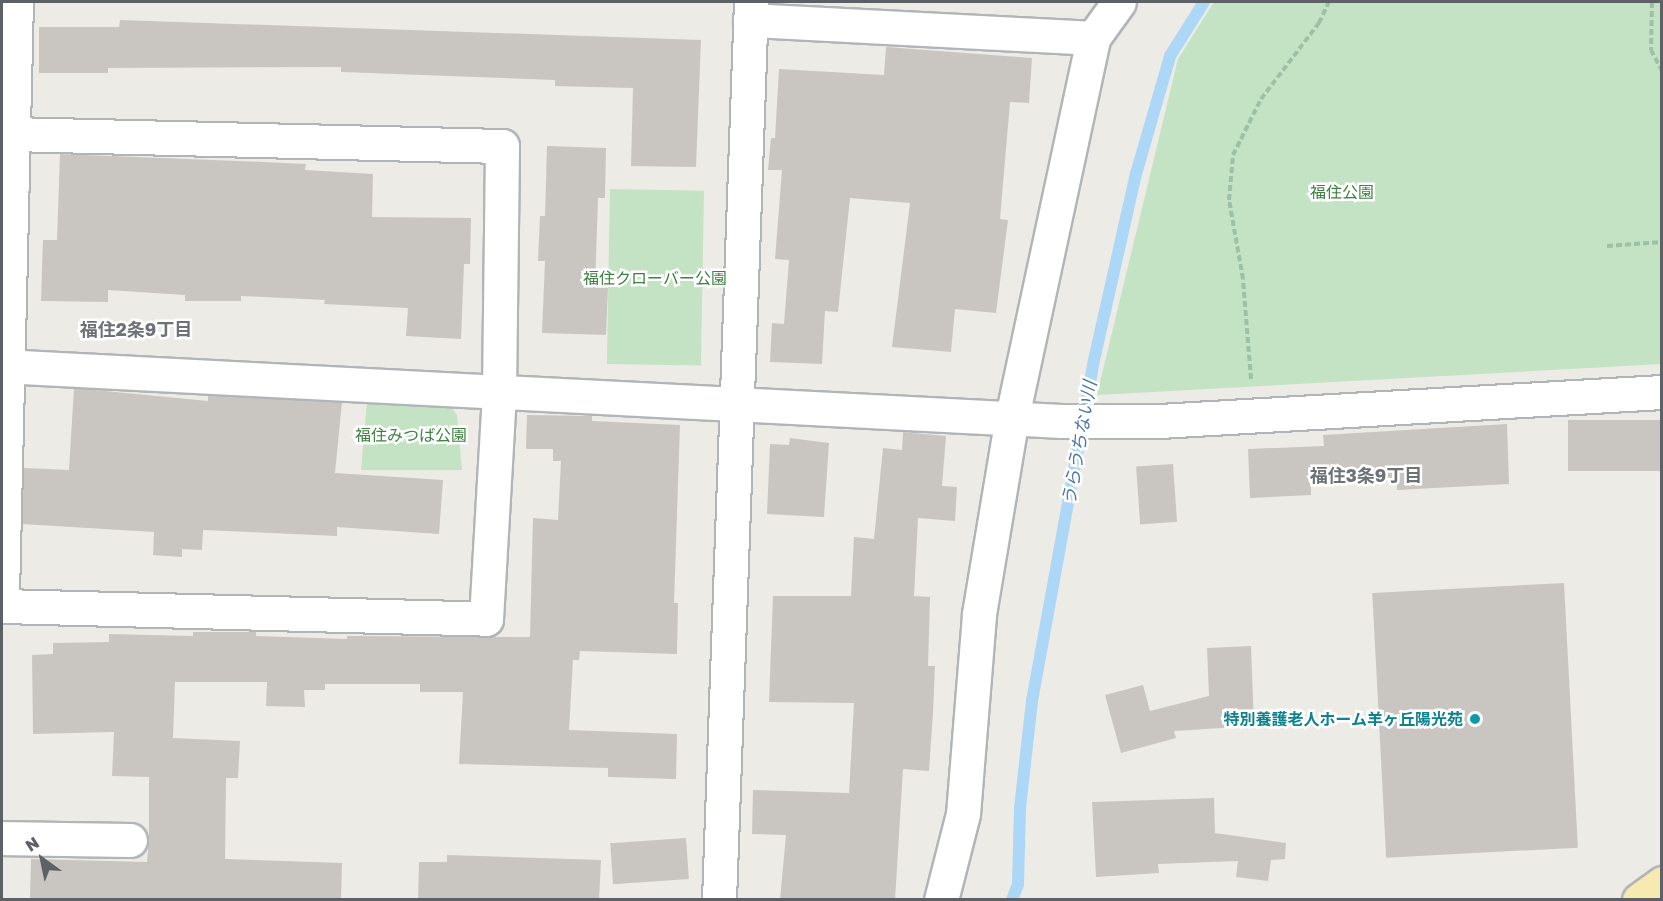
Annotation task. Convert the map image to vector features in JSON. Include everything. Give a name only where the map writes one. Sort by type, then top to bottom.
[{"type":"main road","points":[[1639,900],[1662,883]]},
{"type":"street","points":[[2,594],[4,366],[14,134],[16,2]]},
{"type":"street","points":[[941,900],[963,814],[979,614],[1012,417],[1093,38],[1119,2]]},
{"type":"street","points":[[719,900],[750,11],[1093,38]]},
{"type":"street","points":[[2,606],[486,619],[498,393],[502,146],[14,134]]},
{"type":"street","points":[[4,366],[738,406],[1062,421],[1254,416],[1662,392]]},
{"type":"street","points":[[2,838],[130,840]]},
{"type":"path","points":[[1254,416],[1243,279],[1229,200],[1233,155],[1261,99],[1319,23],[1329,2]]},
{"type":"path","points":[[1652,2],[1651,50],[1662,71]]},
{"type":"path","points":[[1607,246],[1662,242]]},
{"type":"green space","name":"福住公園","points":[[1214,2],[1661,2],[1661,364],[1097,395],[1178,59]]},
{"type":"green space","name":"福住クローバー公園","points":[[610,189],[704,191],[701,366],[607,364]]},
{"type":"green space","name":"福住みつば公園","points":[[445,400],[457,415],[462,470],[361,470],[367,401]]},
{"type":"building","points":[[120,20],[701,40],[696,167],[631,166],[633,88],[555,86],[555,80],[341,72],[341,67],[108,68],[108,73],[39,73],[39,27],[119,27]]},
{"type":"building","points":[[886,47],[1032,58],[1029,103],[1010,102],[1000,219],[1008,220],[996,313],[955,309],[951,352],[892,347],[910,203],[850,198],[838,312],[825,311],[822,364],[770,362],[772,323],[784,324],[789,260],[775,259],[782,170],[768,170],[771,138],[775,138],[779,69],[884,75]]},
{"type":"building","points":[[547,146],[606,148],[605,198],[598,198],[595,287],[608,288],[606,335],[542,333],[545,261],[538,261],[540,216],[545,216]]},
{"type":"building","points":[[60,154],[306,164],[305,170],[373,174],[372,217],[471,218],[470,264],[464,264],[461,339],[406,336],[408,308],[324,304],[325,300],[241,296],[241,301],[185,301],[185,295],[108,290],[108,302],[41,301],[43,240],[57,240]]},
{"type":"building","points":[[74,388],[208,401],[208,395],[342,402],[335,473],[443,480],[439,534],[337,527],[337,536],[203,530],[202,550],[182,549],[182,557],[153,555],[154,532],[22,524],[24,468],[69,470]]},
{"type":"building","points":[[527,415],[592,416],[592,421],[680,425],[674,603],[678,603],[677,654],[580,651],[579,660],[573,660],[569,730],[677,734],[676,779],[608,777],[608,768],[459,764],[463,692],[420,692],[420,684],[325,684],[325,690],[304,690],[305,707],[266,706],[267,682],[175,682],[173,738],[240,741],[238,778],[226,778],[225,859],[342,863],[341,900],[30,900],[31,859],[147,862],[149,840],[149,777],[112,776],[114,732],[33,734],[32,655],[53,654],[53,643],[109,642],[109,634],[193,636],[193,632],[256,632],[256,636],[347,639],[347,636],[530,637],[533,518],[558,520],[561,461],[553,461],[553,449],[526,449]]},
{"type":"building","points":[[1568,420],[1662,420],[1662,471],[1568,471]]},
{"type":"building","points":[[1507,424],[1509,484],[1397,490],[1397,481],[1311,484],[1311,495],[1250,498],[1248,449],[1324,446],[1323,435]]},
{"type":"building","points":[[903,432],[946,436],[942,486],[957,487],[955,521],[918,518],[914,596],[930,597],[928,666],[935,666],[929,771],[903,769],[895,900],[780,900],[786,835],[752,834],[753,790],[849,793],[854,703],[769,702],[773,596],[851,596],[854,537],[874,539],[883,448],[902,450]]},
{"type":"building","points":[[790,438],[829,443],[824,517],[767,514],[770,444],[789,445]]},
{"type":"building","points":[[1173,464],[1177,522],[1140,524],[1136,467]]},
{"type":"building","name":"特別養護老人ホーム羊ヶ丘陽光苑","points":[[1564,583],[1578,848],[1386,858],[1372,593]]},
{"type":"building","points":[[1251,646],[1254,726],[1174,731],[1176,738],[1121,753],[1105,695],[1143,685],[1150,711],[1209,696],[1207,648]]},
{"type":"building","points":[[1214,798],[1215,833],[1286,843],[1285,859],[1271,860],[1268,881],[1236,877],[1238,861],[1158,864],[1159,873],[1096,877],[1092,802]]},
{"type":"building","points":[[686,838],[689,879],[613,884],[610,843]]},
{"type":"building","points":[[447,855],[601,860],[599,900],[418,900],[419,862],[447,862]]},
{"type":"waterway","name":"うらうちない川","points":[[1012,900],[1018,884],[1020,808],[1032,701],[1094,360],[1136,174],[1170,56],[1204,2]]},
{"type":"place","name":"特別養護老人ホーム羊ヶ丘陽光苑","points":[[1475,719]]},
{"type":"district","name":"福住2条9丁目","points":[[136,329]]},
{"type":"district","name":"福住3条9丁目","points":[[1366,475]]}]
